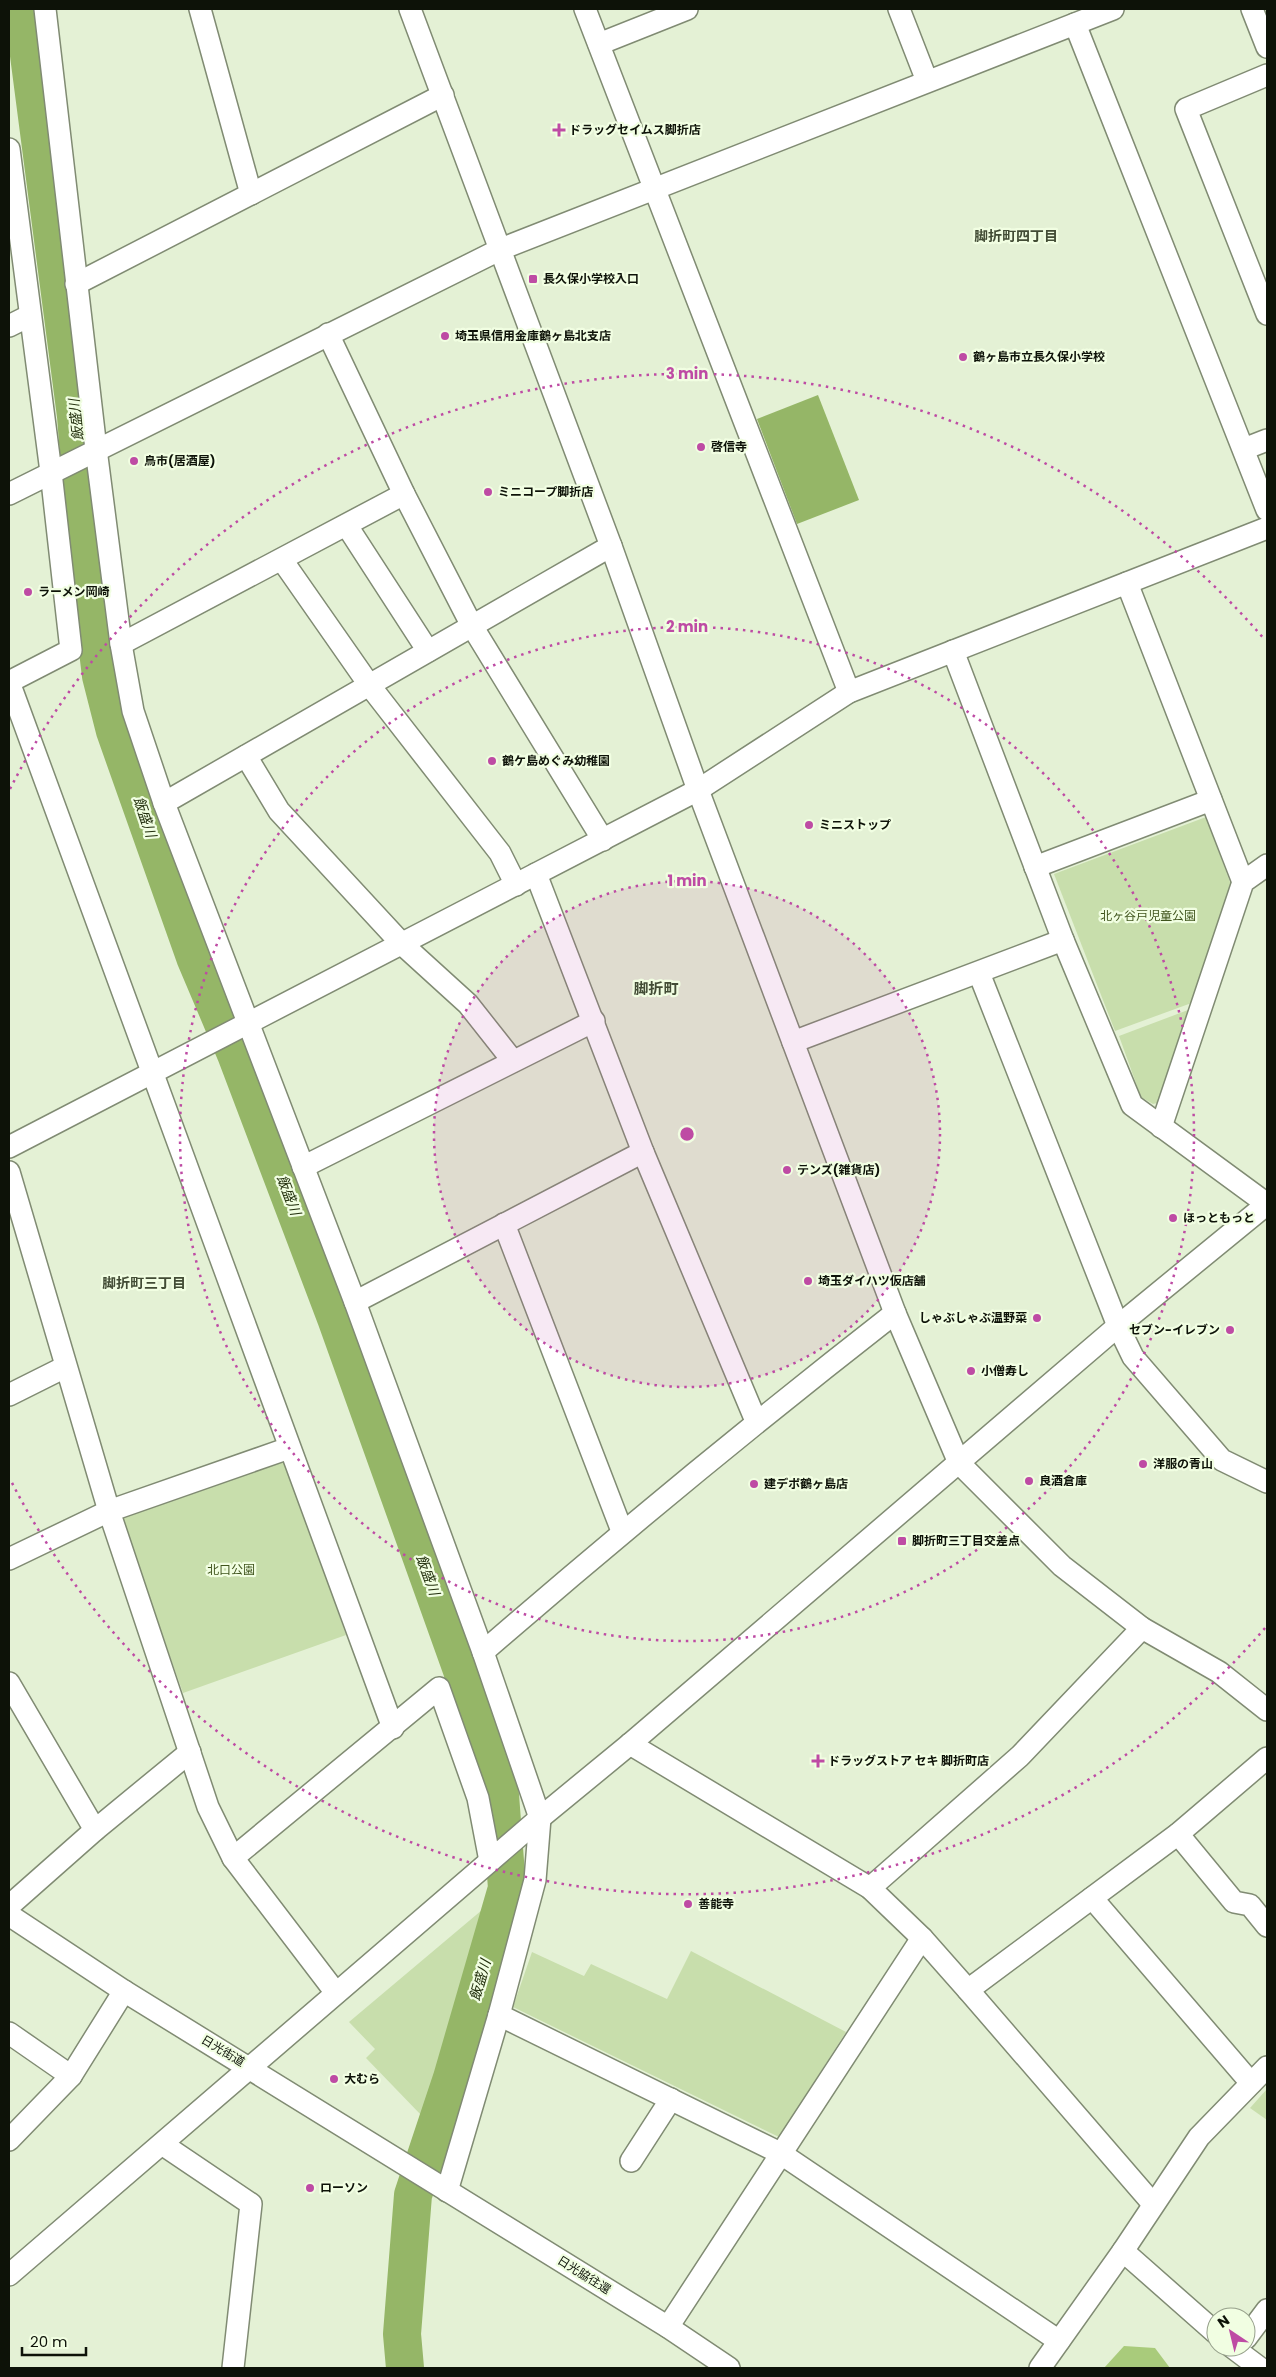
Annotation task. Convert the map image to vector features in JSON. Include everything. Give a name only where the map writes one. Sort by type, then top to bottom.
[{"type":"street","points":[[45,9],[96,449],[121,644],[133,711],[164,803],[355,1302],[483,1652],[540,1818],[535,1880],[499,2014],[443,2187]]},
{"type":"street","points":[[200,9],[251,194]]},
{"type":"street","points":[[410,9],[611,546],[698,790],[895,1313],[959,1463],[1062,1566],[1142,1628],[1219,1672],[1267,1710]]},
{"type":"street","points":[[585,9],[849,692]]},
{"type":"street","points":[[599,44],[687,9]]},
{"type":"street","points":[[899,9],[927,81]]},
{"type":"street","points":[[9,494],[501,248],[654,190],[1113,9]]},
{"type":"street","points":[[1252,9],[1267,47]]},
{"type":"street","points":[[1075,24],[1267,510]]},
{"type":"street","points":[[1267,75],[1186,109],[1267,314]]},
{"type":"street","points":[[76,284],[443,95]]},
{"type":"street","points":[[9,150],[29,316],[51,472],[71,650],[9,682],[393,1728]]},
{"type":"street","points":[[9,326],[29,316]]},
{"type":"street","points":[[328,334],[404,494],[472,626],[603,840]]},
{"type":"street","points":[[1244,449],[1267,440]]},
{"type":"street","points":[[121,644],[347,526],[404,494]]},
{"type":"street","points":[[347,526],[428,651]]},
{"type":"street","points":[[9,1148],[698,790],[849,692],[1267,528]]},
{"type":"street","points":[[164,803],[611,546]]},
{"type":"street","points":[[282,560],[370,686],[500,853],[516,885]]},
{"type":"street","points":[[1127,583],[1243,882]]},
{"type":"street","points":[[9,2275],[540,1818],[630,1744],[1118,1326],[1267,1204],[1132,1105],[1063,940],[953,651]]},
{"type":"street","points":[[246,756],[279,811],[402,944],[468,1004],[513,1061]]},
{"type":"street","points":[[1035,867],[1211,800]]},
{"type":"street","points":[[1161,1127],[1243,882],[1267,865]]},
{"type":"street","points":[[536,874],[643,1152],[756,1421]]},
{"type":"street","points":[[794,1042],[1063,940]]},
{"type":"street","points":[[979,973],[1118,1326],[1133,1357],[1222,1460],[1267,1482]]},
{"type":"street","points":[[303,1167],[594,1021]]},
{"type":"street","points":[[355,1302],[643,1152]]},
{"type":"street","points":[[9,1172],[109,1511],[208,1807],[233,1858],[336,1993]]},
{"type":"street","points":[[504,1224],[622,1531]]},
{"type":"street","points":[[483,1652],[622,1531],[756,1421],[895,1313]]},
{"type":"street","points":[[9,1395],[65,1367]]},
{"type":"street","points":[[9,1559],[109,1511],[289,1448]]},
{"type":"street","points":[[870,1888],[1020,1756],[1142,1628]]},
{"type":"street","points":[[9,1683],[95,1830]]},
{"type":"street","points":[[233,1858],[393,1728],[439,1688],[478,1798],[490,1861]]},
{"type":"street","points":[[630,1744],[870,1888],[922,1938],[1153,2204]]},
{"type":"street","points":[[9,1906],[95,1830],[190,1752]]},
{"type":"street","points":[[968,1990],[1178,1834],[1267,1758]]},
{"type":"street","points":[[1178,1834],[1234,1902],[1250,1905],[1267,1926]]},
{"type":"street","points":[[1092,1898],[1251,2083]]},
{"type":"street","name":"日光街道","points":[[9,1914],[124,1991],[443,2187]]},
{"type":"street","points":[[668,2326],[922,1938]]},
{"type":"street","points":[[9,2140],[71,2076],[124,1991]]},
{"type":"street","points":[[499,2014],[780,2153],[1058,2342]]},
{"type":"street","points":[[9,2032],[71,2076]]},
{"type":"street","points":[[1040,2368],[1123,2251],[1199,2136],[1267,2066]]},
{"type":"street","points":[[631,2161],[671,2098]]},
{"type":"street","points":[[162,2144],[250,2204],[233,2368]]},
{"type":"street","name":"日光脇往還","points":[[443,2187],[668,2326],[720,2366]]},
{"type":"street","points":[[1123,2251],[1206,2324]]},
{"type":"street","points":[[1256,2324],[1267,2310]]},
{"type":"street","points":[[1249,2357],[1260,2368]]},
{"type":"green space","name":"北ヶ谷戸児童公園","points":[[1206,817],[1231,885],[1197,1001],[1115,1031],[1054,874]]},
{"type":"green space","points":[[1196,1007],[1162,1102],[1153,1104],[1141,1097],[1119,1036]]},
{"type":"green space","name":"北口公園","points":[[284,1458],[346,1635],[183,1693],[120,1515]]},
{"type":"green space","points":[[482,1910],[422,2116],[366,2058],[375,2049],[349,2022]]},
{"type":"green space","points":[[691,1951],[846,2032],[779,2137],[513,2007],[532,1952],[584,1976],[591,1964],[667,1999]]},
{"type":"green space","points":[[1267,2089],[1267,2120],[1250,2108]]},
{"type":"shaded area","points":[[818,395],[859,500],[797,524],[757,419]]},
{"type":"shaded area","points":[[1124,2346],[1155,2348],[1170,2368],[1104,2368]]},
{"type":"waterway","name":"飯盛川","points":[[23,9],[76,416],[87,559],[101,676],[115,731],[195,957],[236,1054],[336,1318],[482,1726],[500,1795],[507,1888],[452,2078],[413,2195],[402,2334],[405,2368]]},
{"type":"place","name":"ドラッグセイムス脚折店","points":[[559,130]]},
{"type":"place","name":"長久保小学校入口","points":[[533,279]]},
{"type":"place","name":"埼玉県信用金庫鶴ヶ島北支店","points":[[445,336]]},
{"type":"place","name":"鶴ヶ島市立長久保小学校","points":[[963,357]]},
{"type":"place","name":"啓信寺","points":[[701,447]]},
{"type":"place","name":"鳥市(居酒屋)","points":[[134,461]]},
{"type":"place","name":"ミニコープ脚折店","points":[[488,492]]},
{"type":"place","name":"ラーメン岡崎","points":[[28,592]]},
{"type":"place","name":"鶴ケ島めぐみ幼稚園","points":[[492,761]]},
{"type":"place","name":"ミニストップ","points":[[809,825]]},
{"type":"place","name":"テンズ(雑貨店)","points":[[787,1170]]},
{"type":"place","name":"ほっともっと","points":[[1173,1218]]},
{"type":"place","name":"埼玉ダイハツ仮店舗","points":[[808,1281]]},
{"type":"place","name":"しゃぶしゃぶ温野菜","points":[[1037,1318]]},
{"type":"place","name":"セブン-イレブン","points":[[1230,1330]]},
{"type":"place","name":"小僧寿し","points":[[971,1371]]},
{"type":"place","name":"洋服の青山","points":[[1143,1464]]},
{"type":"place","name":"良酒倉庫","points":[[1029,1481]]},
{"type":"place","name":"建デポ鶴ヶ島店","points":[[754,1484]]},
{"type":"place","name":"脚折町三丁目交差点","points":[[902,1541]]},
{"type":"place","name":"ドラッグストア セキ 脚折町店","points":[[818,1761]]},
{"type":"place","name":"善能寺","points":[[688,1904]]},
{"type":"place","name":"大むら","points":[[334,2079]]},
{"type":"place","name":"ローソン","points":[[310,2188]]},
{"type":"district","name":"脚折町四丁目","points":[[1016,236]]},
{"type":"district","name":"脚折町","points":[[656,989]]},
{"type":"district","name":"脚折町三丁目","points":[[144,1283]]}]
